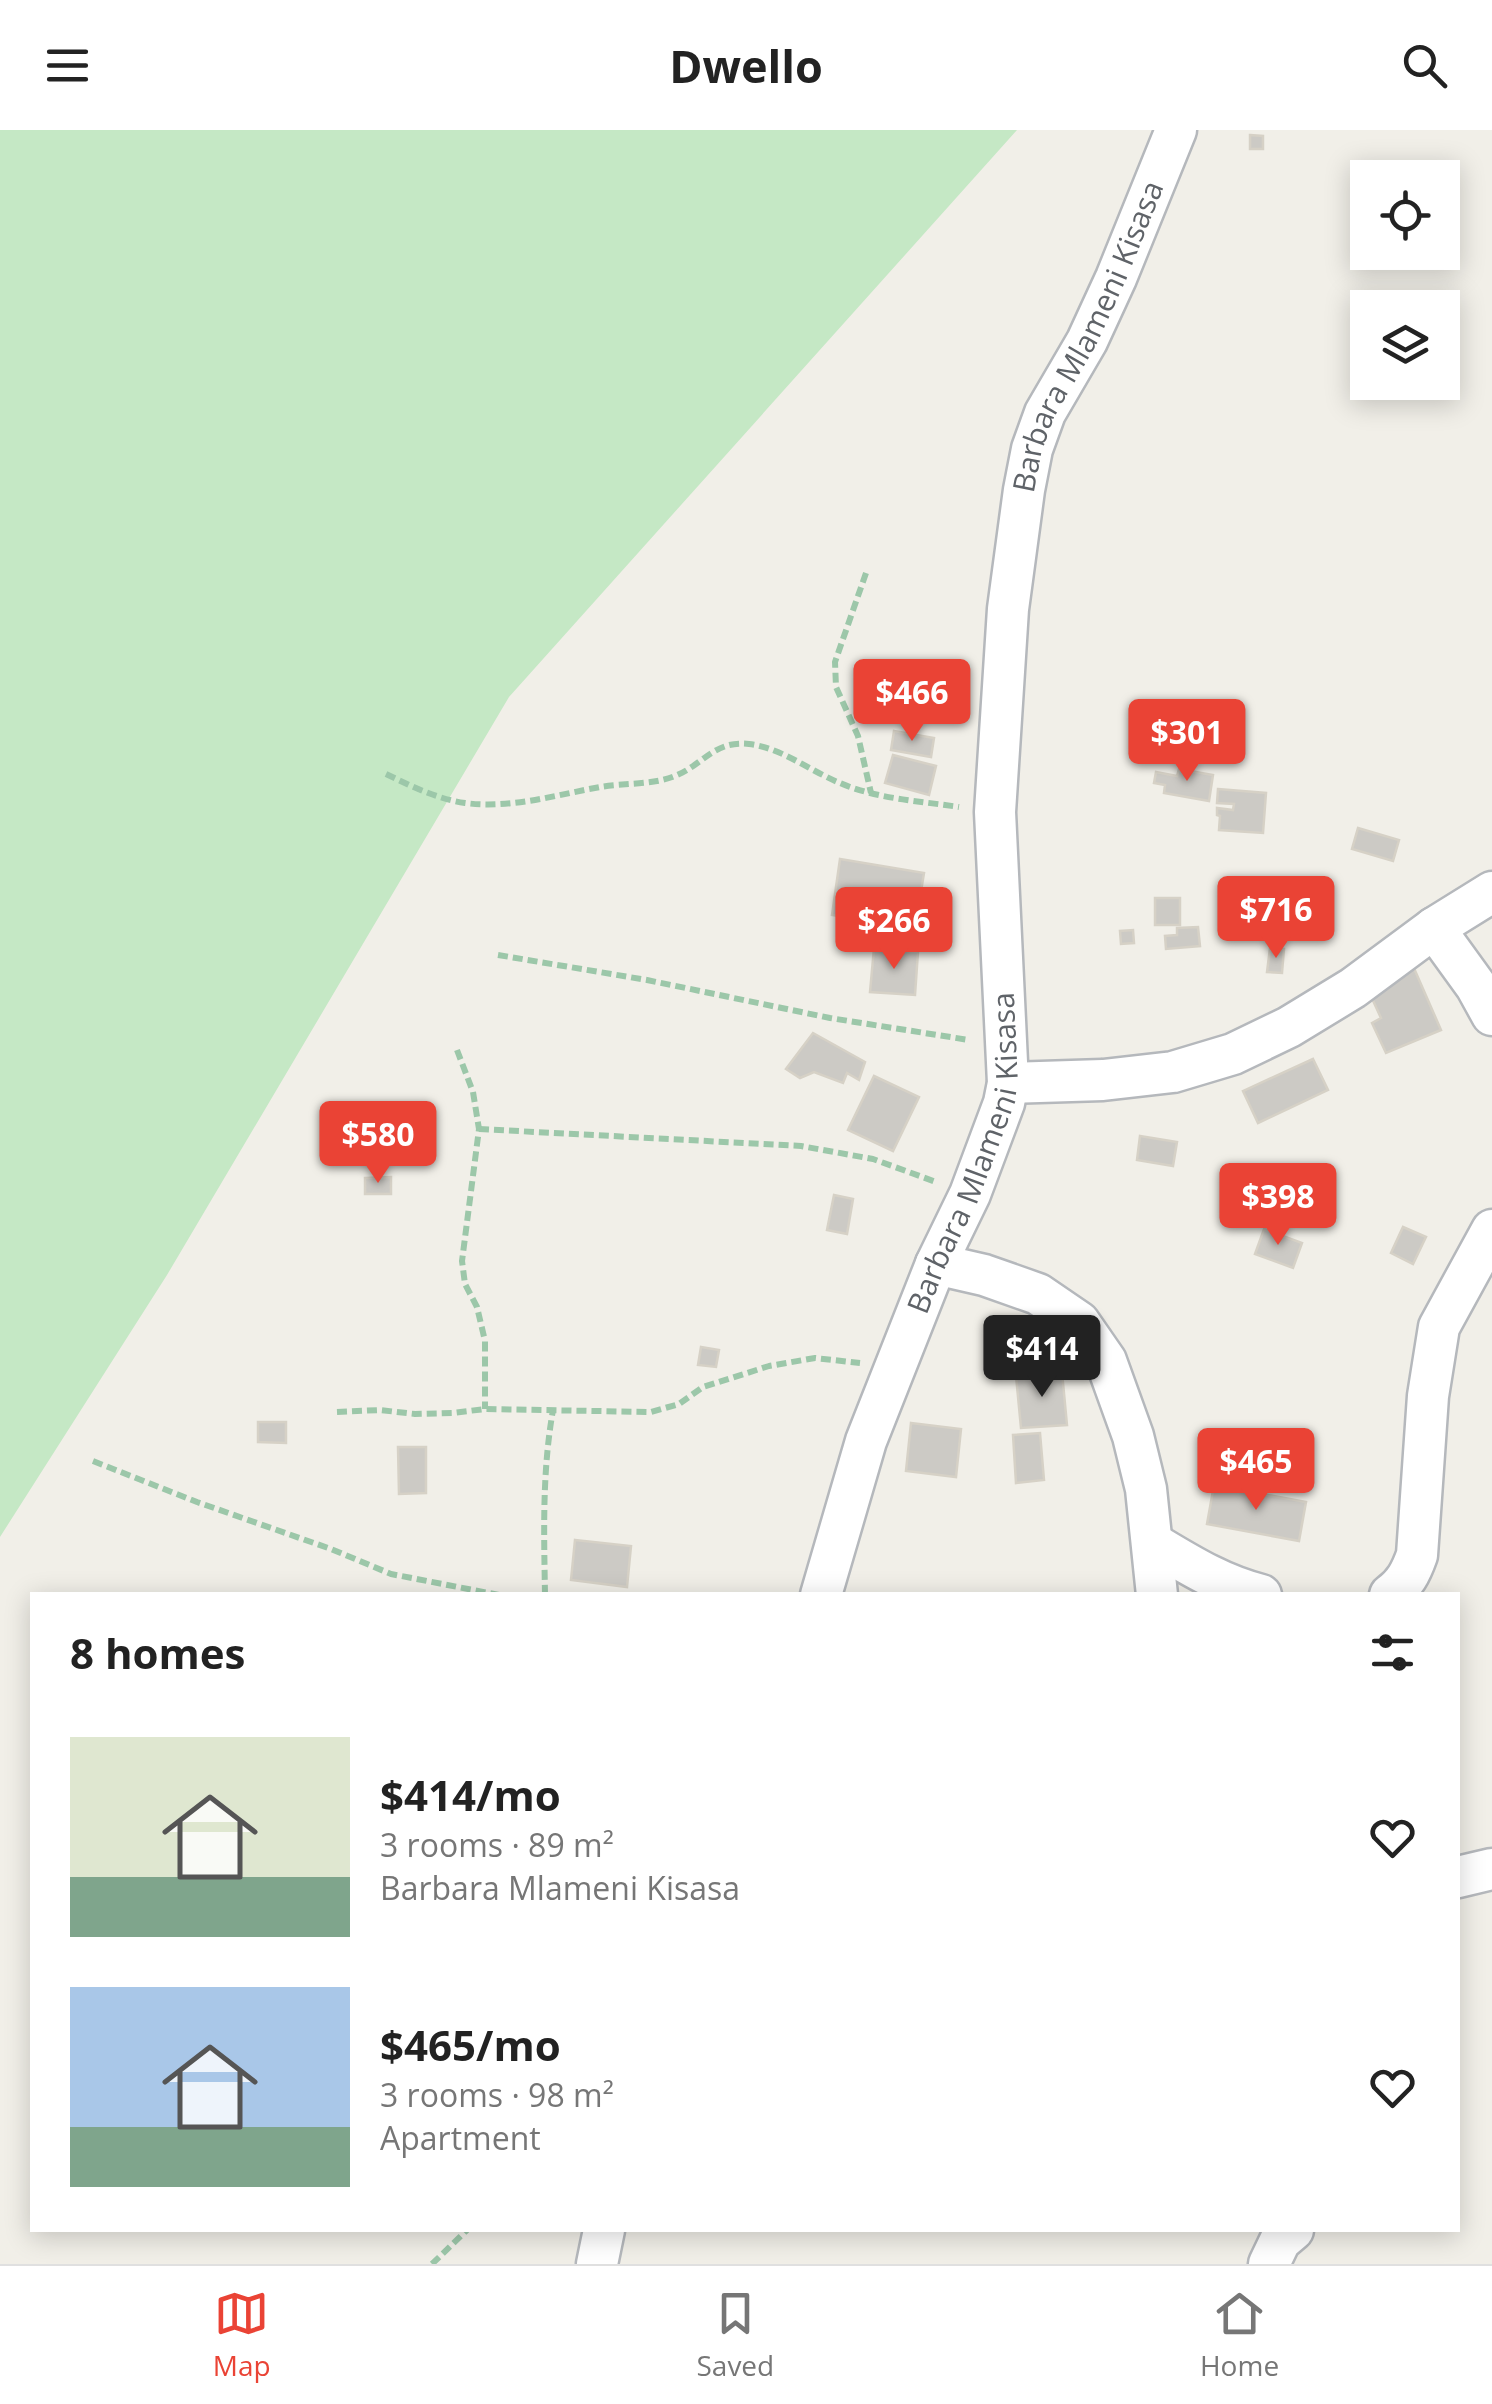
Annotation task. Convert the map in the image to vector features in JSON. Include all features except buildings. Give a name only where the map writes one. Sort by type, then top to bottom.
[{"type":"street","name":"Barbara Mlameni Kisasa","points":[[822,1592],[866,1441],[1004,1103],[1007,1064],[994,812],[1008,610],[1032,449],[1044,412],[1088,341],[1176,130]]},
{"type":"street","points":[[1007,1064],[1103,1080],[1173,1072],[1233,1054],[1289,1027],[1353,988],[1434,928],[1492,892]]},
{"type":"street","points":[[1434,928],[1492,1015]]},
{"type":"street","points":[[1394,1592],[1410,1574],[1417,1555],[1428,1396],[1439,1328],[1492,1230]]},
{"type":"street","points":[[936,1264],[1038,1294],[1079,1322],[1106,1361],[1133,1436],[1146,1489],[1157,1592]]},
{"type":"street","points":[[1154,1544],[1214,1580],[1252,1592]]},
{"type":"street","points":[[1460,1877],[1492,1869]]},
{"type":"street","points":[[597,2264],[604,2232]]},
{"type":"street","points":[[1269,2264],[1280,2241],[1291,2232]]},
{"type":"path","points":[[866,572],[835,662],[836,687],[858,736],[871,793]]},
{"type":"path","points":[[386,774],[446,798],[497,804],[673,777],[710,751],[749,744],[796,761],[840,784],[871,793],[994,812]]},
{"type":"path","points":[[498,955],[647,980],[830,1018],[1007,1064]]},
{"type":"path","points":[[457,1050],[474,1092],[479,1130],[462,1261],[465,1284],[477,1307],[485,1341],[485,1409]]},
{"type":"path","points":[[479,1130],[802,1146],[872,1160],[970,1194]]},
{"type":"path","points":[[337,1412],[380,1410],[415,1414],[485,1409],[652,1412],[679,1404],[703,1387],[769,1366],[815,1358],[895,1366]]},
{"type":"path","points":[[546,1592],[544,1487],[553,1410]]},
{"type":"path","points":[[92,1461],[391,1574],[484,1592]]},
{"type":"path","points":[[432,2264],[466,2232]]},
{"type":"green space","points":[[0,130],[1017,130],[509,697],[167,1275],[0,1537]]}]
